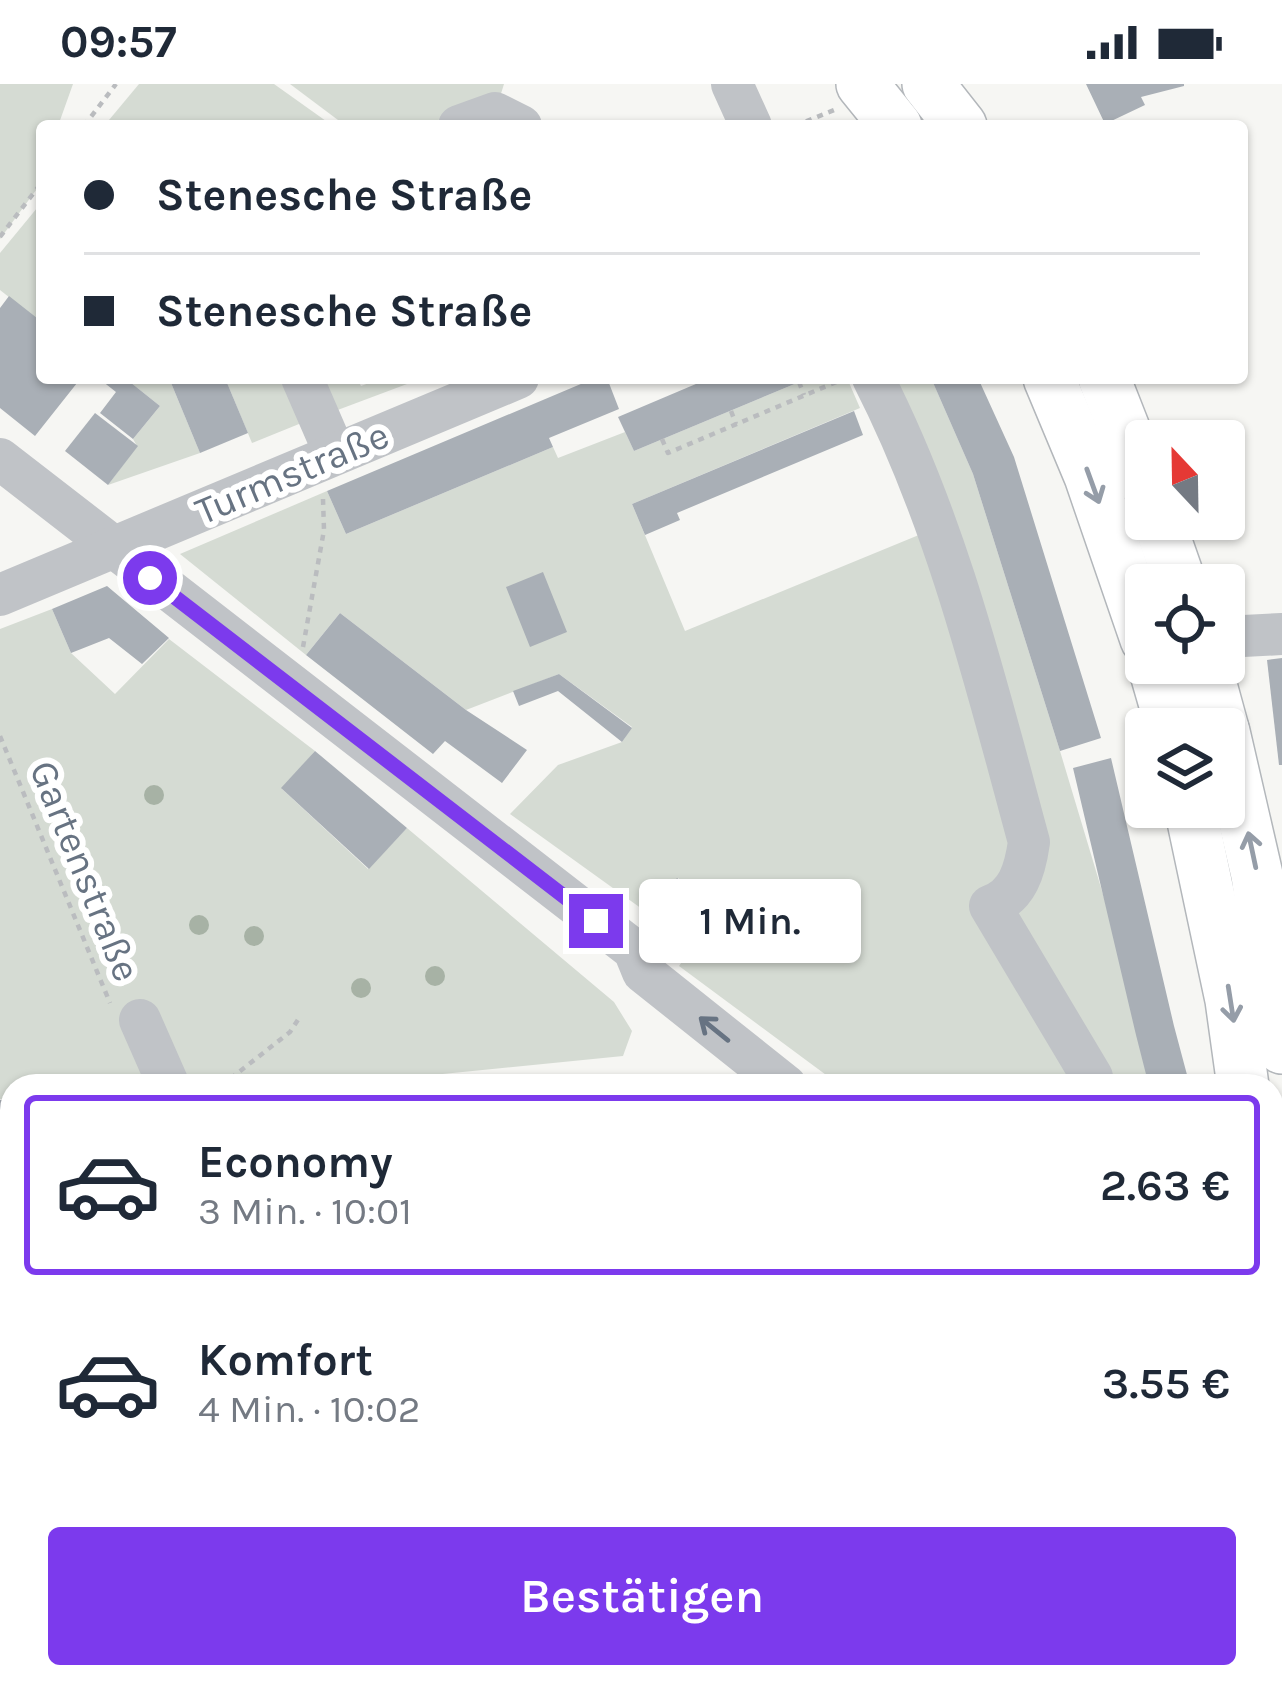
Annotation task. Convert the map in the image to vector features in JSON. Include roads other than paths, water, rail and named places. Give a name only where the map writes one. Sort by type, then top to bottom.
[{"type":"main road","points":[[862,84],[891,120]]},
{"type":"main road","points":[[928,84],[956,120]]},
{"type":"main road","points":[[1052,384],[1125,578]]},
{"type":"main road","points":[[1106,384],[1125,432]]},
{"type":"main road","points":[[1245,822],[1282,1048]]},
{"type":"main road","points":[[1194,828],[1231,1000],[1241,1074]]},
{"type":"street","points":[[732,84],[748,120]]},
{"type":"street","points":[[476,120],[495,113],[509,120]]},
{"type":"street","points":[[304,384],[326,458]]},
{"type":"street","name":"Turmstraße","points":[[0,595],[496,384]]},
{"type":"street","points":[[876,384],[899,428],[956,574],[1029,842],[1024,871],[1005,901],[990,907],[1091,1074]]},
{"type":"street","points":[[0,459],[634,950],[643,972],[771,1074]]},
{"type":"street","points":[[1245,635],[1281,632]]},
{"type":"street","points":[[126,1012],[162,1074]]}]
